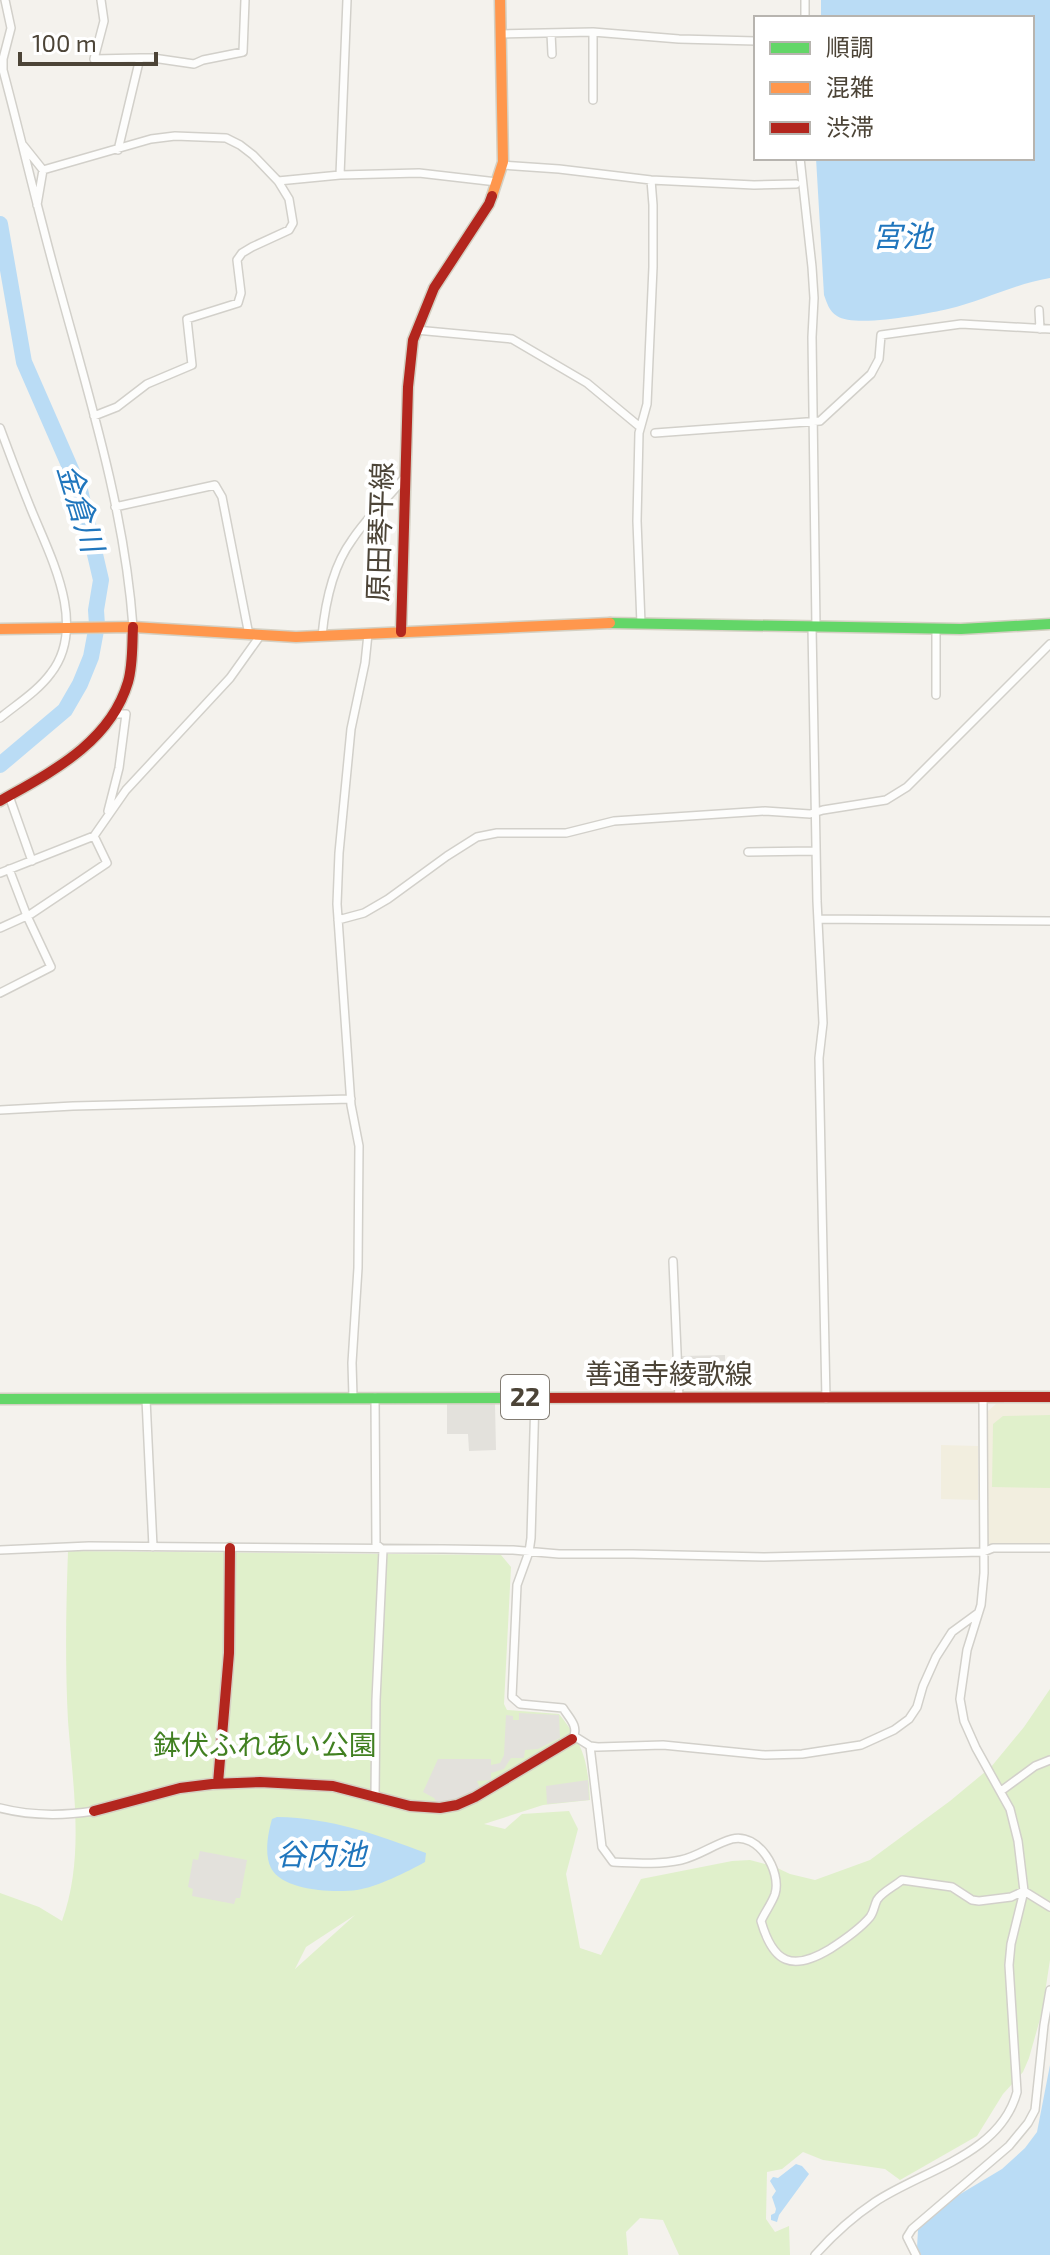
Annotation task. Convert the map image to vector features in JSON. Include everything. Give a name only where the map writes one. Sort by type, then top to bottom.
[{"type":"main road","name":"原田琴平線","points":[[0,629],[128,627],[322,636],[401,632],[408,387],[413,340],[434,288],[489,204],[502,165],[500,0]]},
{"type":"main road","points":[[401,632],[641,624],[936,629],[1050,624]]},
{"type":"main road","points":[[5,799],[79,754],[100,736],[115,714],[127,684],[128,627]]},
{"type":"main road","name":"善通寺綾歌線","points":[[0,1399],[1050,1397]]},
{"type":"main road","points":[[218,1783],[229,1653],[230,1548]]},
{"type":"main road","points":[[94,1811],[166,1791],[218,1783],[325,1785],[348,1788],[428,1810],[444,1809],[462,1804],[573,1737]]},
{"type":"street","points":[[5,0],[11,28],[3,70],[115,507],[128,573],[128,627]]},
{"type":"street","points":[[101,0],[104,21],[94,59],[153,58],[194,64],[243,52],[245,0]]},
{"type":"street","points":[[340,175],[347,0]]},
{"type":"street","points":[[501,34],[593,32],[754,41]]},
{"type":"street","points":[[593,32],[588,66],[593,100]]},
{"type":"street","points":[[551,33],[552,54]]},
{"type":"street","points":[[118,150],[140,58]]},
{"type":"street","points":[[43,170],[151,139],[175,136],[226,138],[253,155],[278,181],[289,199],[293,223],[289,230],[252,247],[237,260],[241,293],[238,303],[187,319],[192,365],[147,384],[117,407],[94,416]]},
{"type":"street","points":[[21,142],[43,170],[37,207]]},
{"type":"street","points":[[800,160],[812,267],[815,812],[823,1023],[819,1058],[826,1399]]},
{"type":"street","points":[[502,165],[651,180],[796,184]]},
{"type":"street","points":[[278,181],[340,175],[419,173],[497,182]]},
{"type":"street","points":[[641,624],[637,521],[640,427],[647,404],[653,267],[651,180]]},
{"type":"street","points":[[1039,310],[1040,329]]},
{"type":"street","points":[[655,433],[820,421],[871,374],[879,359],[881,335],[961,324],[1050,329]]},
{"type":"street","points":[[416,330],[512,339],[587,383],[640,427]]},
{"type":"street","points":[[0,428],[55,567],[64,597],[66,628],[62,654],[52,673],[0,718]]},
{"type":"street","points":[[322,636],[330,592],[346,550],[358,531],[405,477]]},
{"type":"street","points":[[0,873],[94,836],[126,790],[230,678],[254,635],[222,497],[215,485],[115,507]]},
{"type":"street","points":[[936,629],[936,695]]},
{"type":"street","points":[[353,1397],[359,1146],[351,1099],[338,920],[339,853],[352,718],[365,663],[368,634]]},
{"type":"street","points":[[338,920],[364,913],[388,899],[477,837],[497,833],[566,833],[614,821],[765,811],[810,814],[886,800],[907,787],[1050,644]]},
{"type":"street","points":[[106,817],[124,740],[126,714],[115,714]]},
{"type":"street","points":[[5,799],[32,861]]},
{"type":"street","points":[[0,928],[27,916],[107,863],[94,836]]},
{"type":"street","points":[[748,852],[816,851]]},
{"type":"street","points":[[0,993],[51,967],[9,869]]},
{"type":"street","points":[[818,919],[1050,921]]},
{"type":"street","points":[[0,1110],[351,1099]]},
{"type":"street","points":[[673,1261],[679,1398]]},
{"type":"street","points":[[375,1397],[376,1544],[383,1550]]},
{"type":"street","points":[[535,1397],[529,1552],[517,1585],[512,1697],[520,1704],[563,1708],[576,1729],[573,1737],[590,1746],[663,1745],[765,1755],[802,1754],[861,1745],[894,1730],[909,1719],[917,1707],[936,1657],[952,1632],[979,1612]]},
{"type":"street","points":[[815,2255],[873,2204],[979,2143],[1005,2120],[1012,2109],[1017,2084],[1009,1965],[1024,1891],[1018,1841],[1010,1809],[976,1748],[964,1721],[960,1699],[984,1573],[983,1398]]},
{"type":"street","points":[[146,1399],[153,1547]]},
{"type":"street","points":[[0,1550],[89,1546],[804,1557],[1050,1548]]},
{"type":"street","points":[[375,1797],[383,1550]]},
{"type":"street","points":[[590,1746],[602,1847],[613,1862],[659,1864],[685,1860],[734,1838],[748,1839],[761,1848],[776,1881],[775,1893],[761,1921],[767,1942],[780,1958],[808,1961],[849,1937],[873,1915],[878,1898],[902,1880],[952,1887],[979,1901],[1011,1897],[1024,1891]]},
{"type":"street","points":[[1001,1791],[1035,1766],[1050,1760]]},
{"type":"street","points":[[0,1808],[22,1814],[94,1811]]},
{"type":"street","points":[[1024,1891],[1050,1907]]},
{"type":"street","points":[[916,2255],[907,2237],[912,2229],[1009,2146],[1035,2110],[1050,1990]]},
{"type":"shaded area","points":[[725,1355],[725,1387],[682,1388],[682,1356]]},
{"type":"shaded area","points":[[447,1404],[495,1404],[496,1450],[469,1451],[468,1434],[447,1434]]},
{"type":"shaded area","points":[[996,1404],[1050,1404],[1050,1546],[988,1544],[988,1411]]},
{"type":"shaded area","points":[[941,1445],[978,1446],[978,1500],[941,1499]]},
{"type":"shaded area","points":[[519,1713],[559,1715],[560,1738],[538,1749],[525,1750],[524,1758],[511,1758],[504,1769],[491,1773],[491,1780],[477,1781],[480,1788],[463,1798],[437,1803],[423,1792],[438,1759],[491,1759],[491,1765],[500,1763],[504,1755],[506,1715],[519,1720]]},
{"type":"shaded area","points":[[588,1780],[589,1800],[547,1804],[546,1786]]},
{"type":"shaded area","points":[[200,1851],[247,1860],[240,1898],[236,1898],[234,1904],[192,1896],[193,1889],[188,1887],[193,1859],[198,1860]]},
{"type":"green space","points":[[1050,1415],[1050,1488],[992,1487],[993,1424],[1003,1416]]},
{"type":"green space","name":"鉢伏ふれあい公園","points":[[68,1551],[501,1555],[511,1567],[504,1704],[507,1710],[559,1714],[583,1754],[590,1800],[543,1805],[484,1824],[505,1829],[522,1814],[569,1811],[578,1829],[566,1874],[580,1948],[601,1955],[641,1879],[750,1860],[815,1880],[870,1860],[991,1767],[1050,1689],[1050,1960],[1042,2012],[1023,2072],[1003,2094],[977,2136],[900,2180],[885,2169],[823,2160],[803,2152],[782,2169],[767,2172],[766,2219],[775,2232],[789,2226],[790,2255],[679,2255],[663,2220],[640,2218],[626,2232],[628,2255],[0,2255],[0,1893],[39,1907],[62,1921],[73,1872],[76,1822],[67,1700]],"holes":[[[355,1915],[295,1969],[306,1947]]]},
{"type":"water","name":"宮池","points":[[821,0],[1050,0],[1050,278],[961,306],[908,317],[859,321],[832,312],[824,295],[816,160],[1034,160],[1034,16],[821,16]]},
{"type":"water","name":"谷内池","points":[[272,1819],[316,1820],[371,1834],[426,1853],[425,1862],[383,1882],[357,1890],[297,1886],[277,1876],[269,1862],[269,1831]]},
{"type":"water","points":[[1050,2065],[1050,2255],[921,2255],[917,2248],[918,2230],[947,2202],[1002,2169],[1037,2132]]},
{"type":"water","points":[[796,2164],[809,2174],[777,2222],[771,2220],[776,2209],[772,2197],[776,2191],[770,2181]]},
{"type":"waterway","name":"金倉川","points":[[0,224],[24,362],[80,490],[101,580],[91,657],[80,684],[65,710],[0,765]]},
{"type":"traffic: fast","points":[[610,623],[961,629],[1050,624]]},
{"type":"traffic: fast","points":[[0,1399],[517,1398]]},
{"type":"traffic: slow","points":[[492,196],[503,162],[500,0]]},
{"type":"traffic: slow","points":[[0,629],[133,627],[296,637],[610,623]]},
{"type":"traffic: jam","points":[[401,632],[408,387],[413,340],[434,288],[492,196]]},
{"type":"traffic: jam","points":[[0,801],[76,754],[108,722],[128,682],[133,627]]},
{"type":"traffic: jam","points":[[517,1398],[1050,1397]]},
{"type":"traffic: jam","points":[[218,1783],[229,1653],[230,1548]]},
{"type":"traffic: jam","points":[[94,1811],[180,1788],[260,1782],[333,1786],[410,1806],[440,1808],[475,1797],[572,1739]]}]
